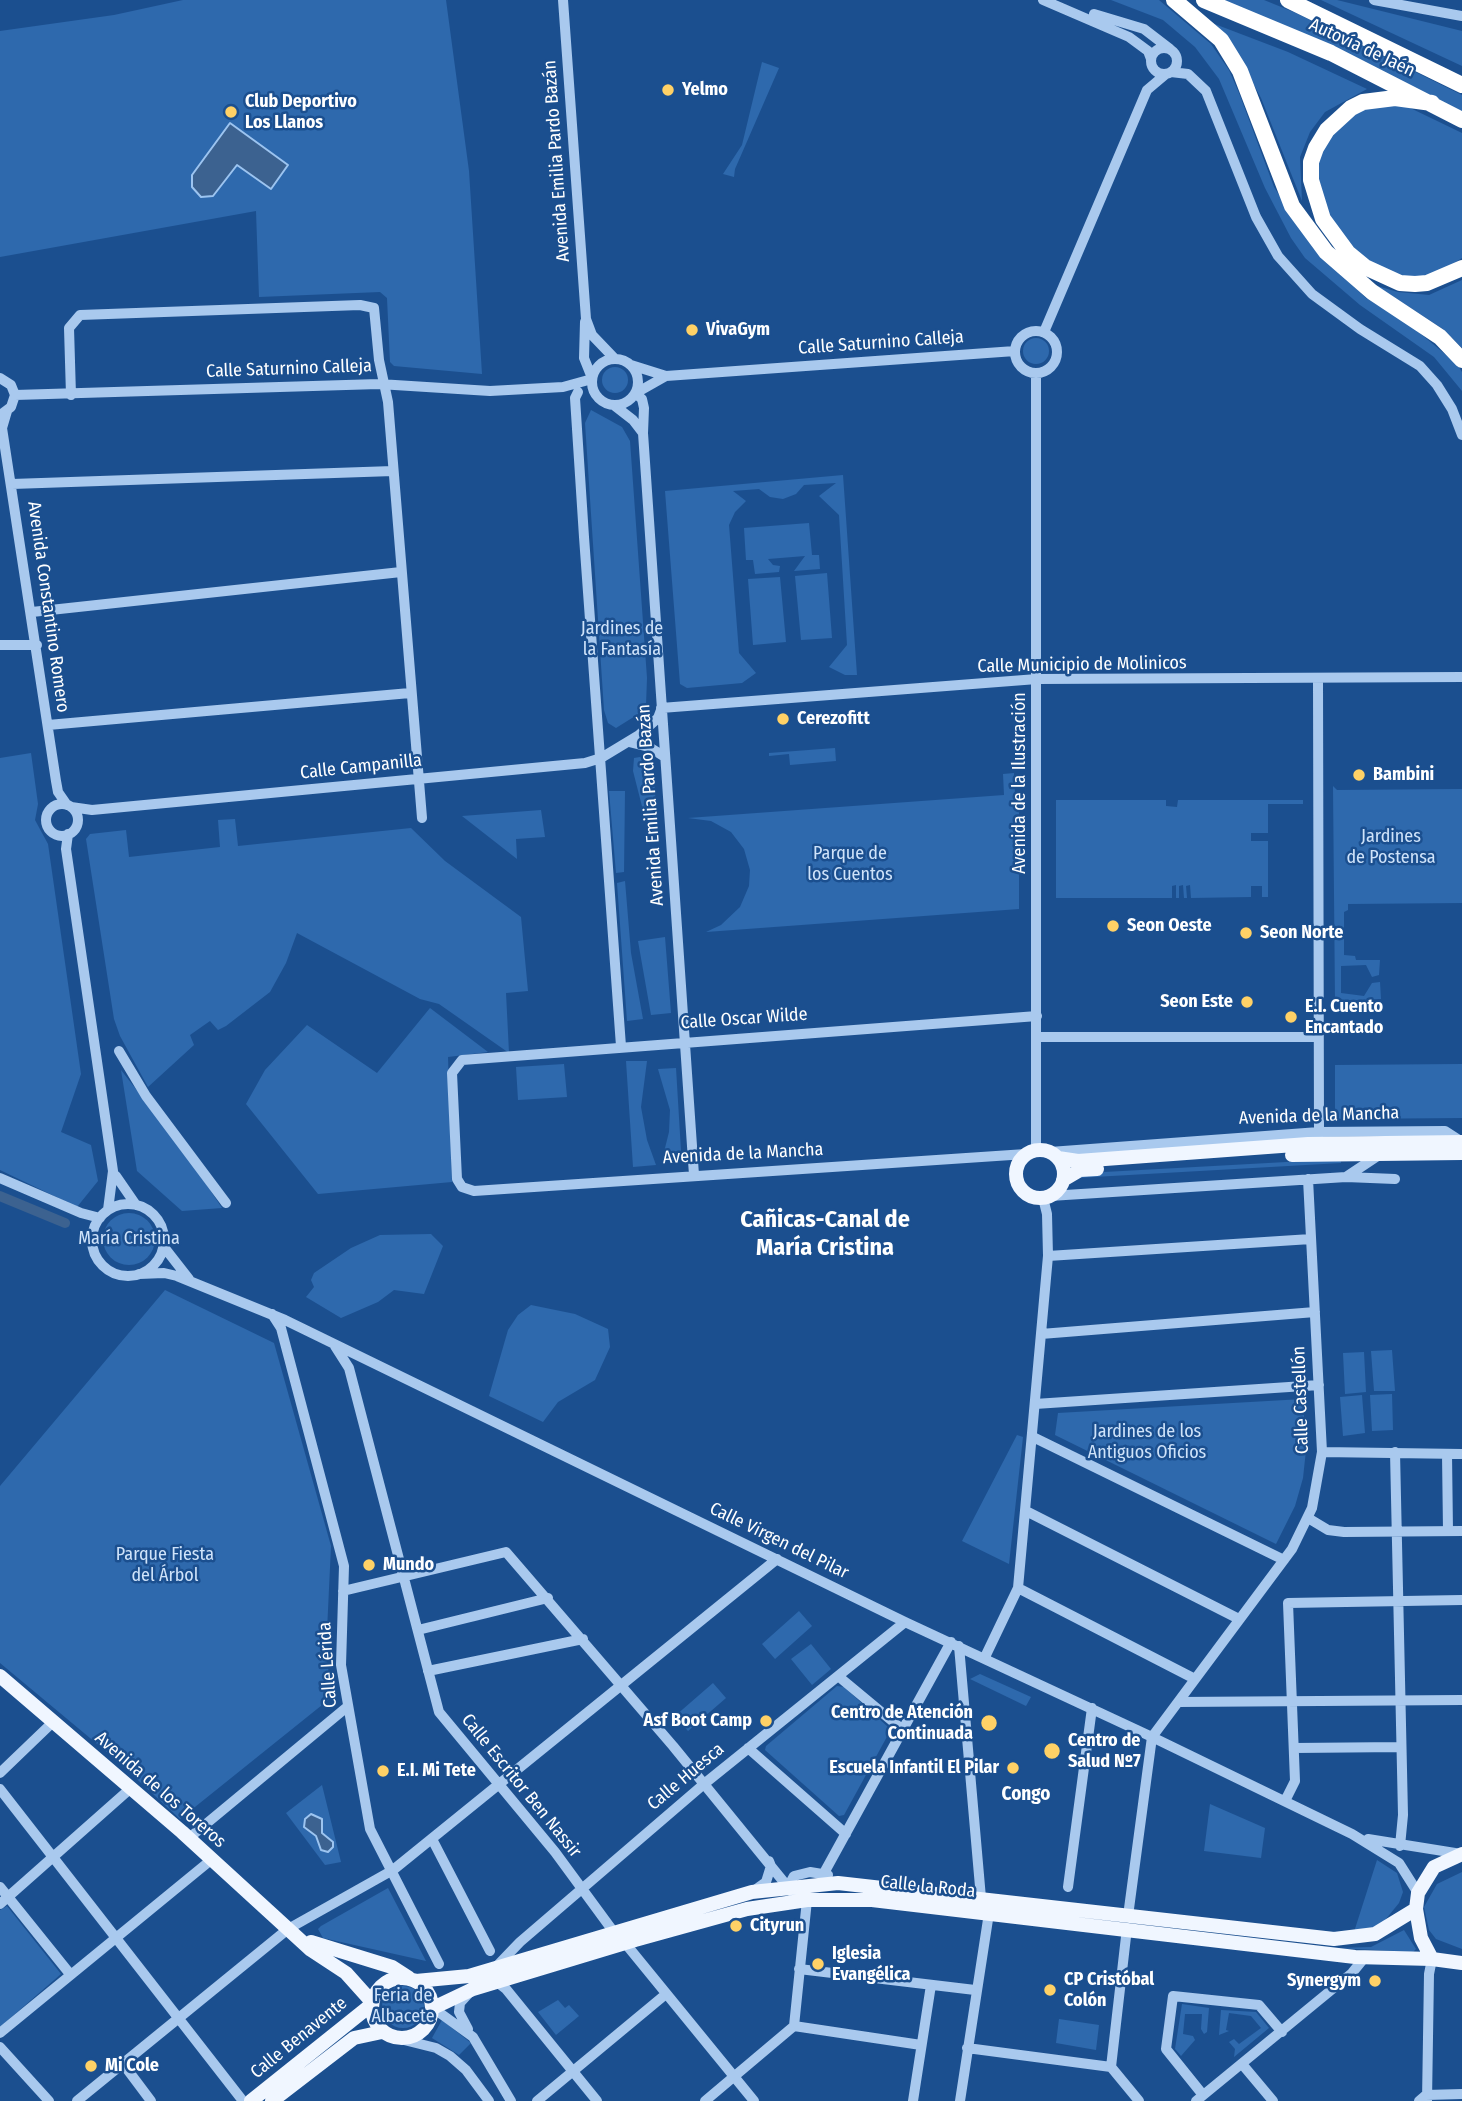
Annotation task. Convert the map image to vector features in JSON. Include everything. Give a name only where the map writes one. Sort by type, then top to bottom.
[{"type":"highway","points":[[1174,0],[1221,40],[1240,71],[1292,206],[1326,252],[1372,292],[1440,337],[1462,360]]},
{"type":"highway","name":"Autovía de Jaén","points":[[1204,0],[1331,52],[1462,120]]},
{"type":"highway","name":"Autovía de Jaén","points":[[1288,0],[1462,85]]},
{"type":"highway","points":[[1298,0],[1462,76]]},
{"type":"highway","points":[[1432,103],[1395,98],[1363,102],[1351,108],[1327,130],[1316,148],[1311,162],[1311,180],[1322,219],[1348,253],[1365,267],[1400,283],[1415,284],[1436,281],[1462,268]]},
{"type":"main road","name":"Avenida de la Mancha","points":[[1042,1153],[1078,1161],[1308,1144],[1462,1142]]},
{"type":"main road","points":[[1042,1153],[1062,1165],[1063,1180],[1058,1191],[1047,1197],[1027,1195],[1016,1180],[1016,1170],[1042,1153]]},
{"type":"main road","points":[[1063,1180],[1080,1170],[1295,1154],[1462,1153]]},
{"type":"main road","name":"Avenida de los Toreros","points":[[0,1676],[189,1838],[311,1950],[346,1973],[372,2003]]},
{"type":"main road","points":[[1433,1959],[1421,1938],[1416,1909],[1418,1893],[1434,1867],[1462,1854]]},
{"type":"main road","name":"Calle la Roda","points":[[432,2008],[496,1975],[613,1931],[752,1892],[846,1884],[981,1898],[1365,1957],[1433,1959],[1462,1963]]},
{"type":"main road","name":"Calle la Roda","points":[[415,1981],[496,1975],[747,1909],[804,1903],[872,1900],[989,1913],[1340,1939],[1375,1934],[1416,1909]]},
{"type":"main road","name":"Avenida de los Toreros","points":[[291,1931],[312,1943],[393,1967],[415,1981]]},
{"type":"main road","points":[[406,1978],[415,1981],[430,1997],[432,2015],[424,2030],[406,2039],[382,2032],[372,2015],[375,1993],[388,1980],[406,1978]]},
{"type":"main road","name":"Calle Benavente","points":[[251,2101],[372,2003]]},
{"type":"main road","name":"Calle Benavente","points":[[272,2101],[354,2038],[382,2032]]},
{"type":"street","name":"Avenida Emilia Pardo Bazán","points":[[563,0],[586,319],[592,335],[615,359]]},
{"type":"street","points":[[1043,0],[1144,29],[1170,48],[1177,61],[1168,73],[1147,90]]},
{"type":"street","points":[[1374,0],[1411,3],[1462,16]]},
{"type":"street","points":[[1063,7],[1129,37],[1148,51],[1151,62],[1159,73],[1188,74],[1206,91],[1256,217],[1278,256],[1312,294],[1360,330],[1419,366],[1442,393],[1462,435]]},
{"type":"street","points":[[1044,332],[1147,90],[1151,62],[1158,48],[1170,48]]},
{"type":"street","points":[[71,395],[69,328],[80,315],[370,305],[377,314],[383,384],[388,402],[422,818]]},
{"type":"street","name":"Avenida Emilia Pardo Bazán","points":[[586,319],[583,328],[584,358],[592,379]]},
{"type":"street","points":[[1027,332],[1044,332],[1056,344],[1057,352],[1052,366],[1036,373],[1019,364],[1015,351],[1018,340],[1027,332]]},
{"type":"street","name":"Calle Saturnino Calleja","points":[[631,365],[666,376],[1015,351]]},
{"type":"street","points":[[615,406],[628,402],[636,394],[639,381],[631,365],[615,359],[598,366],[592,379],[593,391],[602,401],[615,406],[633,420],[643,433]]},
{"type":"street","name":"Avenida de la Ilustración","points":[[1036,373],[1037,1037],[1042,1153]]},
{"type":"street","name":"Calle Saturnino Calleja","points":[[636,394],[666,376]]},
{"type":"street","points":[[0,378],[11,385],[15,395]]},
{"type":"street","name":"Calle Saturnino Calleja","points":[[15,395],[383,384],[490,391],[563,387],[592,379]]},
{"type":"street","name":"Calle Saturnino Calleja","points":[[563,387],[602,401]]},
{"type":"street","points":[[578,391],[575,397],[584,549],[621,1046]]},
{"type":"street","name":"Avenida Emilia Pardo Bazán","points":[[636,394],[642,399],[644,408],[643,433],[694,1175]]},
{"type":"street","name":"Avenida Constantino Romero","points":[[15,395],[3,412],[1,427],[58,792],[53,807]]},
{"type":"street","points":[[12,484],[393,471]]},
{"type":"street","points":[[32,612],[401,572]]},
{"type":"street","points":[[0,645],[37,645]]},
{"type":"street","name":"Calle Municipio de Molinicos","points":[[661,709],[1037,680],[1462,677]]},
{"type":"street","points":[[1318,679],[1319,1132]]},
{"type":"street","points":[[48,725],[410,693]]},
{"type":"street","name":"Calle Campanilla","points":[[69,806],[92,810],[585,763],[601,758],[649,728],[661,709]]},
{"type":"street","points":[[629,742],[649,747],[665,757]]},
{"type":"street","name":"Avenida Constantino Romero","points":[[58,792],[69,806]]},
{"type":"street","points":[[64,838],[50,830],[46,821],[53,807],[69,806],[78,823]]},
{"type":"street","points":[[64,838],[92,810]]},
{"type":"street","points":[[64,838],[113,1171],[120,1187],[136,1205]]},
{"type":"street","name":"Calle Oscar Wilde","points":[[462,1187],[457,1179],[452,1073],[462,1060],[1037,1016]]},
{"type":"street","points":[[1037,1037],[1318,1037]]},
{"type":"street","points":[[119,1051],[146,1096],[226,1203]]},
{"type":"street","name":"Avenida de la Mancha","points":[[462,1187],[474,1191],[1319,1132],[1445,1131],[1462,1142]]},
{"type":"street","points":[[1346,1177],[1382,1153]]},
{"type":"street","points":[[0,1178],[80,1213],[104,1214],[121,1204],[136,1205],[152,1212],[163,1231],[164,1247],[154,1266],[139,1275],[117,1274],[99,1261],[92,1239],[104,1214],[113,1171]]},
{"type":"street","points":[[985,1657],[1018,1588],[1048,1256],[1047,1197],[1346,1177],[1395,1179]]},
{"type":"street","name":"Calle Castellón","points":[[1153,1737],[1284,1560],[1308,1518],[1322,1452],[1308,1179]]},
{"type":"street","points":[[1048,1256],[1311,1239]]},
{"type":"street","name":"Calle Virgen del Pilar","points":[[164,1247],[191,1281]]},
{"type":"street","name":"Calle Virgen del Pilar","points":[[139,1275],[164,1273],[191,1281],[312,1332],[905,1622],[1153,1737],[1352,1834],[1399,1863],[1418,1893]]},
{"type":"street","points":[[1041,1334],[1315,1312]]},
{"type":"street","name":"Calle Lérida","points":[[272,1314],[281,1328],[344,1566],[341,1665],[370,1829],[439,1964]]},
{"type":"street","points":[[287,1353],[288,1340],[293,1334],[312,1332]]},
{"type":"street","name":"Calle Escritor Ben Nassir","points":[[333,1343],[349,1368],[439,1712],[582,1888],[613,1931]]},
{"type":"street","points":[[349,1368],[368,1361]]},
{"type":"street","points":[[1035,1404],[1055,1405],[1319,1385]]},
{"type":"street","points":[[1033,1437],[1284,1560]]},
{"type":"street","points":[[1322,1452],[1462,1454]]},
{"type":"street","points":[[1395,1452],[1401,1747],[1400,1846]]},
{"type":"street","points":[[1447,1454],[1448,1531]]},
{"type":"street","points":[[1026,1511],[1239,1619]]},
{"type":"street","points":[[1308,1518],[1328,1530],[1462,1531]]},
{"type":"street","points":[[343,1591],[506,1552],[583,1639],[804,1903],[794,2026],[705,2101]]},
{"type":"street","points":[[77,2101],[291,1931],[313,1915],[393,1870],[623,1687],[777,1559]]},
{"type":"street","points":[[1018,1588],[1195,1679]]},
{"type":"street","points":[[418,1630],[548,1598]]},
{"type":"street","points":[[1285,1801],[1295,1781],[1288,1603],[1462,1600]]},
{"type":"street","name":"Calle Huesca","points":[[496,1975],[582,1888],[704,1784],[905,1622]]},
{"type":"street","points":[[428,1671],[583,1639]]},
{"type":"street","points":[[846,1884],[824,1873],[903,1730],[955,1644]]},
{"type":"street","points":[[955,1644],[981,1898]]},
{"type":"street","points":[[838,1676],[903,1730]]},
{"type":"street","points":[[1178,1702],[1462,1700]]},
{"type":"street","points":[[189,1838],[347,1707]]},
{"type":"street","points":[[1068,1887],[1092,1708]]},
{"type":"street","points":[[0,1773],[53,1722]]},
{"type":"street","points":[[1111,2067],[1153,1737]]},
{"type":"street","points":[[1294,1748],[1401,1747]]},
{"type":"street","points":[[748,1748],[846,1834]]},
{"type":"street","points":[[4,1900],[131,1788]]},
{"type":"street","points":[[0,1789],[243,2101]]},
{"type":"street","name":"Calle Virgen del Pilar","points":[[1352,1834],[1400,1846],[1462,1854]]},
{"type":"street","points":[[432,1839],[490,1951]]},
{"type":"street","points":[[752,1892],[766,1882],[771,1866],[767,1858]]},
{"type":"street","points":[[0,2033],[211,1860]]},
{"type":"street","name":"Calle la Roda","points":[[788,1887],[794,1876],[810,1872],[824,1873]]},
{"type":"street","points":[[0,1887],[4,1900],[70,1974]]},
{"type":"street","points":[[960,2101],[989,1913]]},
{"type":"street","points":[[312,1943],[304,1926],[313,1915]]},
{"type":"street","points":[[625,1943],[754,2101]]},
{"type":"street","points":[[1282,2032],[1259,2005],[1173,1996],[1166,2049],[1200,2098],[1282,2032],[1352,1973],[1365,1957]]},
{"type":"street","points":[[1433,1959],[1429,1974],[1424,2099],[1462,2094]]},
{"type":"street","points":[[799,1969],[975,1990]]},
{"type":"street","points":[[496,1975],[597,2101]]},
{"type":"street","points":[[913,2101],[931,1985]]},
{"type":"street","points":[[473,1989],[460,2003],[459,2012],[511,2101]]},
{"type":"street","points":[[537,2101],[666,1994]]},
{"type":"street","points":[[432,2008],[473,2037]]},
{"type":"street","points":[[794,2026],[921,2045]]},
{"type":"street","points":[[396,2038],[436,2048],[450,2056],[466,2070],[489,2101]]},
{"type":"street","points":[[0,2047],[49,2101]]},
{"type":"street","points":[[967,2048],[1111,2067],[1139,2101]]},
{"type":"street","points":[[1242,2064],[1273,2101]]},
{"type":"street","points":[[124,2065],[151,2101]]},
{"type":"green space","name":"Club Deportivo Los Llanos","points":[[183,0],[446,0],[469,171],[482,374],[394,366],[390,362],[387,298],[380,292],[259,297],[256,211],[0,257],[0,31],[114,15]]},
{"type":"green space","points":[[1111,0],[1159,0],[1211,44],[1229,70],[1274,187],[1313,248],[1366,298],[1410,325],[1457,364],[1462,372],[1462,391],[1434,357],[1360,305],[1305,258],[1291,238],[1265,188],[1219,79],[1195,47],[1163,20]]},
{"type":"green space","points":[[1221,0],[1264,0],[1296,13],[1462,95],[1462,113]]},
{"type":"green space","points":[[1321,0],[1337,0],[1462,31],[1462,66]]},
{"type":"green space","points":[[1212,23],[1288,52],[1367,89],[1325,112],[1310,132],[1300,157],[1302,201],[1261,98],[1234,48]]},
{"type":"green space","points":[[762,62],[779,68],[735,169],[734,177],[723,174],[742,145]]},
{"type":"green space","points":[[1382,104],[1404,105],[1462,133],[1462,258],[1435,275],[1413,279],[1392,274],[1355,253],[1330,221],[1316,170],[1329,133],[1360,109]]},
{"type":"green space","points":[[1462,280],[1462,348],[1443,329],[1377,286],[1398,292],[1429,295]]},
{"type":"green space","points":[[1036,338],[1045,342],[1049,351],[1045,360],[1036,364],[1027,360],[1023,351],[1027,342]]},
{"type":"green space","points":[[615,367],[624,371],[628,380],[624,389],[615,393],[606,389],[602,380],[606,371]]},
{"type":"green space","name":"Jardines de la Fantasía","points":[[591,410],[622,427],[630,441],[647,678],[646,705],[640,713],[616,728],[608,723],[604,710],[585,423]]},
{"type":"green space","points":[[843,475],[857,675],[845,675],[829,667],[847,645],[839,515],[819,496],[836,483],[804,485],[796,494],[783,499],[770,497],[759,489],[733,491],[746,501],[735,512],[729,525],[739,653],[756,673],[742,683],[687,688],[680,684],[665,491]]},
{"type":"green space","points":[[809,523],[812,555],[819,555],[820,569],[794,571],[805,556],[768,559],[773,565],[780,566],[779,572],[755,574],[753,560],[746,560],[744,528]]},
{"type":"green space","points":[[827,573],[832,638],[801,640],[795,576]]},
{"type":"green space","points":[[780,577],[786,642],[753,645],[748,579]]},
{"type":"green space","points":[[835,748],[836,761],[790,765],[789,754],[769,756],[769,753]]},
{"type":"green space","points":[[31,753],[38,804],[35,820],[48,844],[81,1074],[61,1132],[91,1145],[98,1181],[77,1207],[0,1170],[0,758]]},
{"type":"green space","points":[[646,756],[653,763],[657,821],[646,822],[633,771],[634,758]]},
{"type":"green space","name":"Parque de los Cuentos","points":[[1014,773],[1015,794],[1019,794],[1019,909],[706,932],[721,925],[740,907],[749,886],[750,870],[744,849],[731,832],[711,821],[688,818],[1004,795],[1003,774]]},
{"type":"green space","name":"Jardines de Postensa","points":[[1333,786],[1337,790],[1462,789],[1462,903],[1348,904],[1348,910],[1344,912],[1344,955],[1355,956],[1356,960],[1380,960],[1379,975],[1372,977],[1366,965],[1341,966],[1341,993],[1364,996],[1372,983],[1380,982],[1381,999],[1335,1001]]},
{"type":"green space","points":[[609,791],[625,791],[624,872],[616,873]]},
{"type":"green space","points":[[1056,800],[1166,800],[1166,806],[1177,807],[1178,800],[1303,800],[1303,804],[1268,804],[1268,833],[1251,833],[1251,841],[1268,841],[1268,897],[1262,897],[1262,886],[1251,886],[1251,897],[1191,898],[1190,885],[1186,886],[1187,898],[1184,898],[1183,885],[1179,886],[1179,898],[1176,898],[1176,885],[1172,886],[1172,898],[1056,898]]},
{"type":"green space","points":[[541,810],[545,837],[516,839],[517,859],[462,816]]},
{"type":"green space","points":[[235,819],[238,846],[411,828],[445,861],[521,917],[528,991],[506,993],[509,1053],[439,1004],[420,999],[297,933],[286,963],[270,992],[226,1026],[218,1030],[210,1021],[190,1035],[194,1045],[148,1087],[120,1036],[114,1019],[86,839],[90,834],[126,830],[129,857],[220,847],[218,820]]},
{"type":"green space","points":[[625,881],[631,953],[643,1019],[627,1021],[617,883]]},
{"type":"green space","points":[[665,937],[671,1013],[651,1015],[638,941]]},
{"type":"green space","points":[[430,1008],[488,1052],[448,1057],[452,1182],[318,1194],[246,1104],[265,1070],[307,1025],[377,1073]]},
{"type":"green space","points":[[626,1061],[647,1061],[641,1107],[647,1140],[656,1165],[633,1167]]},
{"type":"green space","points":[[564,1064],[567,1097],[518,1100],[516,1067]]},
{"type":"green space","points":[[1462,1064],[1462,1118],[1339,1119],[1335,1115],[1335,1065]]},
{"type":"green space","points":[[676,1068],[681,1151],[664,1152],[669,1132],[670,1110],[658,1069]]},
{"type":"green space","points":[[121,1070],[182,1148],[222,1208],[182,1211],[137,1171]]},
{"type":"green space","points":[[1341,1159],[1341,1163],[1076,1178],[1086,1173]]},
{"type":"green space","name":"María Cristina","points":[[129,1213],[139,1215],[147,1221],[153,1229],[153,1249],[147,1257],[139,1263],[129,1265],[119,1263],[111,1257],[105,1249],[103,1239],[105,1229],[111,1221],[119,1215]]},
{"type":"green space","points":[[431,1234],[443,1246],[424,1294],[394,1290],[378,1302],[341,1318],[306,1297],[314,1287],[311,1280],[314,1273],[351,1248],[380,1235]]},
{"type":"green space","name":"Parque Fiesta del Árbol","points":[[165,1290],[274,1343],[331,1546],[326,1652],[332,1697],[180,1819],[114,1758],[0,1663],[0,1486]]},
{"type":"green space","points":[[531,1305],[575,1314],[608,1329],[610,1347],[595,1380],[558,1402],[543,1422],[489,1396],[508,1330],[518,1315]]},
{"type":"green space","points":[[1392,1350],[1395,1391],[1374,1391],[1371,1351]]},
{"type":"green space","points":[[1364,1352],[1366,1392],[1345,1394],[1343,1353]]},
{"type":"green space","points":[[1392,1394],[1393,1430],[1372,1431],[1370,1395]]},
{"type":"green space","points":[[1362,1395],[1365,1433],[1343,1436],[1340,1397]]},
{"type":"green space","name":"Jardines de los Antiguos Oficios","points":[[1303,1399],[1306,1450],[1303,1478],[1295,1506],[1276,1544],[1055,1435],[1058,1413]]},
{"type":"green space","points":[[1017,1435],[1023,1437],[1009,1564],[962,1541]]},
{"type":"green space","points":[[799,1611],[812,1626],[775,1659],[762,1644]]},
{"type":"green space","points":[[811,1644],[831,1669],[812,1685],[791,1659]]},
{"type":"green space","points":[[980,1674],[1031,1697],[1026,1706],[970,1679]]},
{"type":"green space","points":[[713,1683],[726,1698],[688,1731],[675,1716]]},
{"type":"green space","points":[[837,1686],[844,1687],[888,1727],[889,1733],[844,1815],[839,1816],[765,1750],[766,1746]]},
{"type":"green space","points":[[322,1785],[341,1862],[325,1865],[286,1813]]},
{"type":"green space","points":[[1210,1804],[1265,1828],[1261,1858],[1204,1851]]},
{"type":"green space","points":[[1377,1860],[1397,1873],[1403,1892],[1399,1903],[1381,1925],[1369,1931],[1354,1932]]},
{"type":"green space","points":[[1462,1872],[1462,1949],[1436,1939],[1429,1930],[1424,1907],[1437,1884]]},
{"type":"green space","points":[[388,1888],[426,1961],[323,1938],[318,1929]]},
{"type":"green space","points":[[7,1906],[61,1974],[0,2027],[0,1910]]},
{"type":"green space","points":[[1404,1930],[1416,1949],[1413,1952],[1338,1948],[1371,1947]]},
{"type":"green space","name":"Feria de Albacete","points":[[403,1986],[418,1992],[424,2007],[418,2022],[403,2028],[388,2022],[382,2007],[388,1992]]},
{"type":"green space","points":[[558,2000],[565,2008],[569,2005],[579,2016],[556,2035],[538,2012]]},
{"type":"green space","points":[[1182,2004],[1209,2008],[1207,2032],[1204,2034],[1201,2029],[1202,2014],[1185,2014],[1183,2034],[1193,2036],[1195,2040],[1181,2056],[1175,2049]]},
{"type":"green space","points":[[1221,2010],[1256,2012],[1269,2028],[1234,2057],[1235,2049],[1229,2042],[1234,2039],[1239,2044],[1261,2028],[1251,2016],[1229,2013],[1226,2030],[1229,2031],[1219,2035]]},
{"type":"green space","points":[[1059,2019],[1099,2025],[1096,2050],[1056,2043]]},
{"type":"green space","points":[[442,2020],[471,2043],[459,2055],[432,2038]]},
{"type":"shaded area","points":[[230,123],[288,165],[271,189],[237,165],[213,196],[201,197],[192,187],[192,175]]},
{"type":"shaded area","points":[[311,1814],[322,1819],[322,1833],[333,1842],[333,1847],[328,1852],[321,1850],[316,1836],[304,1827],[305,1819]]},
{"type":"waterway","points":[[0,1196],[65,1223]]},
{"type":"place","name":"Yelmo","points":[[668,90]]},
{"type":"place","name":"Club Deportivo Los Llanos","points":[[231,112]]},
{"type":"place","name":"VivaGym","points":[[692,330]]},
{"type":"place","name":"Cerezofitt","points":[[783,719]]},
{"type":"place","name":"Bambini","points":[[1359,775]]},
{"type":"place","name":"Seon Oeste","points":[[1113,926]]},
{"type":"place","name":"Seon Norte","points":[[1246,933]]},
{"type":"place","name":"Seon Este","points":[[1247,1002]]},
{"type":"place","name":"E.I. Cuento Encantado","points":[[1291,1017]]},
{"type":"place","name":"Mundo","points":[[369,1565]]},
{"type":"place","name":"Asf Boot Camp","points":[[766,1721]]},
{"type":"place","name":"Centro de Atención Continuada","points":[[989,1723]]},
{"type":"place","name":"Centro de Salud Nº7","points":[[1052,1751]]},
{"type":"place","name":"Escuela Infantil El Pilar","points":[[1013,1768]]},
{"type":"place","name":"E.I. Mi Tete","points":[[383,1771]]},
{"type":"place","name":"Cityrun","points":[[736,1926]]},
{"type":"place","name":"Iglesia Evangélica","points":[[818,1964]]},
{"type":"place","name":"Synergym","points":[[1375,1981]]},
{"type":"place","name":"CP Cristóbal Colón","points":[[1050,1990]]},
{"type":"place","name":"Mi Cole","points":[[91,2066]]},
{"type":"district","name":"Cañicas-Canal de María Cristina","points":[[825,1234]]},
{"type":"district","name":"Congo","points":[[1026,1795]]}]
